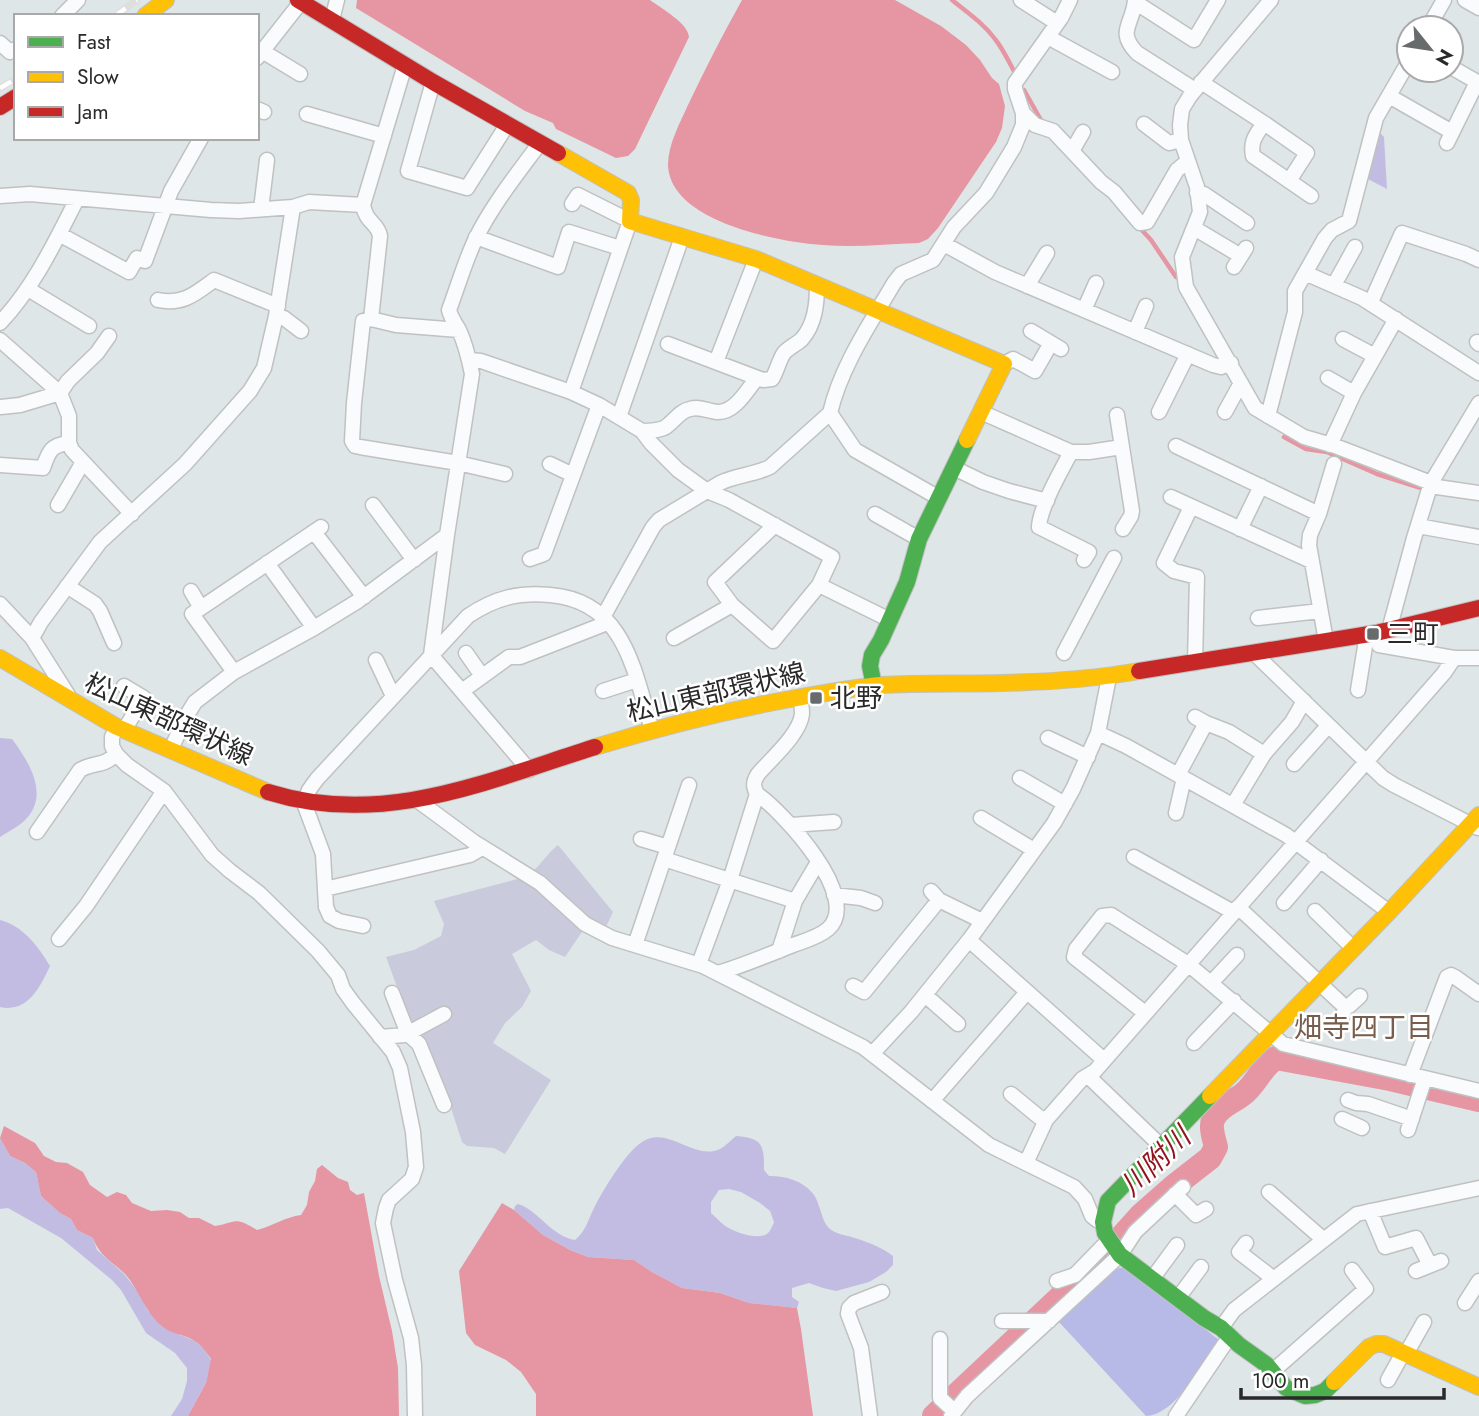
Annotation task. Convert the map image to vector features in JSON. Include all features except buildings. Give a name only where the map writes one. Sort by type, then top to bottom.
[{"type":"street","points":[[64,14],[78,0]]},
{"type":"street","points":[[148,14],[166,0]]},
{"type":"street","points":[[332,20],[337,0]]},
{"type":"street","points":[[1021,0],[1058,23]]},
{"type":"street","points":[[462,691],[509,657],[520,657],[605,620],[659,520],[728,479],[770,467],[830,413],[840,378],[894,283],[901,274],[933,260],[960,220],[986,193],[1014,147],[1023,125],[1023,113],[1015,83],[1058,23],[1070,0]]},
{"type":"street","points":[[1218,0],[1194,40],[1135,1],[1126,37],[1137,53],[1264,123],[1307,153],[1289,181]]},
{"type":"street","points":[[1271,0],[1198,86],[1182,109],[1181,140],[1200,212],[1182,257],[1186,287],[1255,408],[1304,437],[1442,489],[1479,493]]},
{"type":"street","points":[[1465,0],[1479,8]]},
{"type":"street","points":[[300,74],[260,55],[299,1],[507,125],[628,192],[631,200],[630,221],[571,392]]},
{"type":"street","points":[[1048,37],[1112,72]]},
{"type":"street","points":[[0,43],[10,52],[14,50]]},
{"type":"street","points":[[371,319],[380,232],[369,221],[363,205],[405,65]]},
{"type":"street","points":[[1389,96],[1450,138],[1477,82],[1465,75]]},
{"type":"street","points":[[433,82],[408,171],[467,188],[507,125]]},
{"type":"street","points":[[1268,416],[1295,312],[1296,291],[1325,239],[1332,230],[1349,221],[1376,118],[1396,84]]},
{"type":"street","points":[[1023,113],[1035,125],[1054,131],[1101,182],[1114,192],[1140,223],[1147,222],[1177,170],[1188,161]]},
{"type":"street","points":[[307,114],[384,136]]},
{"type":"street","points":[[1264,123],[1251,146],[1253,156],[1311,196]]},
{"type":"street","points":[[1144,124],[1169,143],[1181,140]]},
{"type":"street","points":[[1072,151],[1083,132]]},
{"type":"street","points":[[59,234],[129,272],[136,258],[145,261],[171,191],[200,140]]},
{"type":"street","points":[[529,770],[431,655],[471,374],[470,360],[449,310],[476,237],[496,202],[540,143]]},
{"type":"street","points":[[261,209],[267,160]]},
{"type":"street","points":[[0,195],[30,194],[211,210],[293,207],[309,202],[363,205]]},
{"type":"street","points":[[1197,194],[1205,194],[1247,223]]},
{"type":"street","points":[[572,204],[579,195],[630,221],[756,259],[1004,364]]},
{"type":"street","points":[[0,323],[28,289],[77,199]]},
{"type":"street","points":[[32,638],[40,622],[100,542],[185,464],[250,391],[264,368],[277,311],[293,207]]},
{"type":"street","points":[[1194,228],[1240,257]]},
{"type":"street","points":[[476,237],[558,267],[569,232],[621,248]]},
{"type":"street","points":[[1371,302],[1402,233],[1479,260]]},
{"type":"street","points":[[619,417],[682,237]]},
{"type":"street","points":[[944,243],[995,272],[1213,365],[1231,363]]},
{"type":"street","points":[[1334,285],[1354,247]]},
{"type":"street","points":[[1027,286],[1047,253]]},
{"type":"street","points":[[716,362],[756,259]]},
{"type":"street","points":[[1306,274],[1371,302],[1479,373]]},
{"type":"street","points":[[158,300],[172,303],[189,297],[214,280],[277,311],[301,331]]},
{"type":"street","points":[[1084,310],[1096,283]]},
{"type":"street","points":[[668,344],[757,378],[772,379],[785,353],[805,336],[813,319],[817,285]]},
{"type":"street","points":[[28,289],[89,326]]},
{"type":"street","points":[[1135,332],[1146,306]]},
{"type":"street","points":[[459,330],[396,325],[371,319],[363,321],[352,441],[355,446],[458,463],[505,474]]},
{"type":"street","points":[[1330,445],[1354,393],[1396,319]]},
{"type":"street","points":[[874,686],[870,666],[872,655],[907,582],[919,539],[1004,364],[1013,359],[1035,370],[1056,346],[1031,331]]},
{"type":"street","points":[[1,407],[20,405],[60,393],[109,336]]},
{"type":"street","points":[[1342,339],[1375,356]]},
{"type":"street","points":[[0,340],[60,393],[69,416],[69,443],[72,450],[131,514]]},
{"type":"street","points":[[1159,412],[1188,354]]},
{"type":"street","points":[[470,360],[481,361],[571,392],[599,405],[642,431],[678,470],[706,491],[729,499],[832,557],[819,585],[773,641],[732,605],[715,582],[775,525]]},
{"type":"street","points":[[642,431],[654,431],[664,427],[692,408],[718,412],[726,410],[734,406],[757,378]]},
{"type":"street","points":[[1328,378],[1354,393]]},
{"type":"street","points":[[1225,412],[1241,383]]},
{"type":"street","points":[[530,559],[544,554],[599,405]]},
{"type":"street","points":[[1358,690],[1431,483],[1477,411]]},
{"type":"street","points":[[981,412],[1071,452],[1088,453],[1122,447]]},
{"type":"street","points":[[830,413],[855,450],[939,498]]},
{"type":"street","points":[[1117,415],[1132,511],[1123,529]]},
{"type":"street","points":[[0,465],[43,468],[56,445],[69,443]]},
{"type":"street","points":[[1177,446],[1319,514]]},
{"type":"street","points":[[1071,452],[1047,501],[1040,527],[1089,552],[1084,560]]},
{"type":"street","points":[[58,505],[83,462]]},
{"type":"street","points":[[550,464],[573,475]]},
{"type":"street","points":[[1326,641],[1309,545],[1334,464]]},
{"type":"street","points":[[954,468],[1009,491],[1047,501]]},
{"type":"street","points":[[1240,529],[1261,486]]},
{"type":"street","points":[[1171,497],[1311,561]]},
{"type":"street","points":[[373,505],[414,560]]},
{"type":"street","points":[[1191,507],[1164,564],[1174,571],[1198,577],[1195,663]]},
{"type":"street","points":[[875,514],[919,539]]},
{"type":"street","points":[[1418,526],[1479,537]]},
{"type":"street","points":[[234,672],[192,614],[318,529],[364,597]]},
{"type":"street","points":[[171,749],[195,702],[234,672],[364,597],[447,535]]},
{"type":"street","points":[[1064,653],[1114,558]]},
{"type":"street","points":[[267,563],[314,628]]},
{"type":"street","points":[[819,585],[890,620]]},
{"type":"street","points":[[67,586],[95,604],[114,643]]},
{"type":"street","points":[[191,591],[201,608]]},
{"type":"street","points":[[363,926],[339,921],[330,916],[326,907],[323,854],[304,803],[317,779],[468,616],[499,599],[521,594],[558,595],[589,605],[622,641],[630,656],[652,730]]},
{"type":"street","points":[[0,604],[32,638],[73,702]]},
{"type":"street","points":[[674,638],[732,605]]},
{"type":"street","name":"松山東部環状線","points":[[0,658],[121,728],[270,793],[304,803],[352,806],[417,800],[474,787],[624,738],[755,705],[874,686],[1066,681],[1109,677],[1377,632],[1479,608]]},
{"type":"street","points":[[1258,618],[1320,611]]},
{"type":"street","points":[[1377,632],[1379,645],[1454,658],[1479,658]]},
{"type":"street","points":[[1062,637],[1066,681]]},
{"type":"street","points":[[466,653],[482,676]]},
{"type":"street","points":[[1255,654],[1383,778],[1476,823],[1108,1201],[1105,1209],[1105,1233],[1114,1247],[1152,1279],[1225,1332],[1273,1371],[1286,1388],[1295,1393],[1305,1396],[1325,1391],[1369,1347],[1376,1344],[1384,1344],[1479,1387]]},
{"type":"street","points":[[1026,1163],[1046,1121],[1082,1079],[1095,1071],[1444,673],[1454,658]]},
{"type":"street","points":[[376,660],[393,696]]},
{"type":"street","points":[[872,1054],[911,1012],[969,940],[1065,804],[1098,733],[1109,677]]},
{"type":"street","points":[[603,691],[637,680]]},
{"type":"street","points":[[124,686],[144,698],[112,737],[116,754],[164,791],[212,855],[230,872],[260,893],[318,951],[338,975],[343,989],[353,1003],[393,1052],[400,1068],[416,1167],[412,1179],[389,1200],[383,1223],[411,1338],[415,1416]]},
{"type":"street","points":[[718,973],[761,959],[818,935],[828,929],[836,914],[837,902],[829,880],[818,862],[791,825],[757,794],[754,787],[758,774],[798,726],[802,716],[801,697]]},
{"type":"street","points":[[1233,805],[1264,754],[1292,722],[1304,701]]},
{"type":"street","points":[[1176,813],[1181,776],[1200,720],[1229,733],[1264,754]]},
{"type":"street","points":[[1294,764],[1328,726]]},
{"type":"street","points":[[1098,733],[1181,776],[1296,842],[1389,912]]},
{"type":"street","points":[[1048,738],[1088,757]]},
{"type":"street","points":[[37,832],[80,770],[89,765],[108,762],[116,754]]},
{"type":"street","points":[[1020,778],[1065,804]]},
{"type":"street","points":[[635,945],[690,785]]},
{"type":"street","points":[[59,939],[86,906],[164,791]]},
{"type":"street","points":[[699,964],[730,880],[757,794]]},
{"type":"street","points":[[417,800],[482,848],[540,883],[585,924],[612,938],[699,964],[863,1047],[989,1145],[1074,1187],[1085,1199],[1092,1216],[1104,1222]]},
{"type":"street","points":[[981,818],[1034,850]]},
{"type":"street","points":[[791,825],[834,822]]},
{"type":"street","points":[[640,839],[730,880],[795,901]]},
{"type":"street","points":[[325,890],[470,855],[482,848]]},
{"type":"street","points":[[1134,856],[1235,910],[1345,1007]]},
{"type":"street","points":[[1284,903],[1321,860]]},
{"type":"street","points":[[779,951],[795,901],[818,862]]},
{"type":"street","points":[[834,895],[861,898],[875,903]]},
{"type":"street","points":[[853,986],[864,992],[935,895],[982,921]]},
{"type":"street","points":[[1315,911],[1353,948]]},
{"type":"street","points":[[1145,1013],[1074,957],[1076,949],[1102,916],[1111,915],[1188,964],[1283,1044],[1410,1075],[1423,1085],[1479,1091]]},
{"type":"street","points":[[969,940],[1104,1060]]},
{"type":"street","points":[[1211,983],[1237,955]]},
{"type":"street","points":[[1410,1075],[1447,977],[1455,976],[1479,994]]},
{"type":"street","points":[[932,1101],[1027,992]]},
{"type":"street","points":[[392,993],[408,1034],[419,1044],[444,1105]]},
{"type":"street","points":[[925,995],[958,1024]]},
{"type":"street","points":[[1345,1007],[1360,996]]},
{"type":"street","points":[[1194,1042],[1234,1001]]},
{"type":"street","points":[[1343,1025],[1345,1007]]},
{"type":"street","points":[[380,1037],[408,1034],[444,1014]]},
{"type":"street","points":[[1088,1076],[1161,1146]]},
{"type":"street","points":[[1352,1123],[1352,1102],[1368,1104],[1410,1125],[1423,1085]]},
{"type":"street","points":[[1011,1094],[1046,1121]]},
{"type":"street","points":[[1175,1415],[1225,1332],[1234,1310],[1357,1214],[1479,1188]]},
{"type":"street","points":[[1056,1281],[1075,1275],[1135,1232],[1179,1191],[1196,1215],[1206,1209]]},
{"type":"street","points":[[1272,1201],[1324,1240]]},
{"type":"street","points":[[1370,1211],[1385,1247],[1416,1238],[1429,1265]]},
{"type":"street","points":[[1246,1243],[1240,1252],[1274,1279]]},
{"type":"street","points":[[1152,1279],[1177,1245]]},
{"type":"street","points":[[940,1339],[940,1398],[949,1409],[967,1396],[1114,1247]]},
{"type":"street","points":[[1178,1298],[1202,1267]]},
{"type":"street","points":[[1273,1371],[1366,1289],[1352,1270]]},
{"type":"street","points":[[870,1416],[861,1348],[848,1314],[854,1303],[882,1292]]},
{"type":"street","points":[[1002,1321],[1040,1320]]},
{"type":"street","points":[[1388,1380],[1424,1322]]},
{"type":"shaded area","points":[[357,0],[650,0],[679,22],[689,37],[635,149],[628,156],[616,158],[556,129],[553,123],[525,111],[356,8]]},
{"type":"shaded area","points":[[742,0],[895,0],[941,26],[966,45],[999,84],[1005,106],[1002,128],[996,142],[928,239],[919,243],[847,246],[780,239],[730,225],[706,215],[687,201],[673,185],[668,165],[675,134]]},
{"type":"shaded area","points":[[1380,133],[1384,137],[1387,189],[1366,178]]},
{"type":"shaded area","points":[[0,738],[12,739],[19,748],[31,769],[37,791],[31,812],[20,824],[0,837]]},
{"type":"shaded area","points":[[558,845],[613,912],[604,931],[588,923],[565,957],[536,940],[512,954],[531,991],[522,1007],[505,1023],[493,1043],[551,1080],[505,1154],[494,1148],[467,1146],[462,1142],[450,1105],[388,991],[397,987],[386,957],[414,950],[441,936],[444,924],[434,901],[525,877]]},
{"type":"shaded area","points":[[0,920],[16,927],[29,938],[50,966],[32,997],[10,1008],[0,1007]]},
{"type":"shaded area","points":[[4,1126],[35,1143],[44,1156],[56,1162],[67,1163],[83,1172],[90,1185],[107,1197],[117,1192],[126,1195],[132,1203],[151,1211],[180,1212],[189,1218],[199,1218],[215,1226],[240,1222],[257,1230],[301,1215],[307,1205],[317,1169],[322,1165],[338,1178],[348,1182],[350,1190],[357,1195],[364,1193],[398,1368],[399,1416],[188,1416],[206,1383],[211,1359],[196,1342],[163,1327],[147,1309],[125,1274],[103,1254],[93,1238],[77,1230],[71,1219],[41,1196],[36,1172],[10,1156],[0,1138]]},
{"type":"shaded area","points":[[736,1136],[752,1139],[760,1144],[764,1170],[769,1176],[788,1178],[805,1186],[814,1195],[830,1229],[885,1251],[893,1256],[893,1265],[869,1282],[836,1291],[809,1283],[792,1288],[792,1297],[799,1302],[797,1308],[749,1303],[720,1293],[682,1288],[634,1260],[588,1257],[570,1250],[543,1235],[514,1210],[518,1204],[525,1207],[559,1234],[575,1240],[584,1229],[615,1172],[642,1142],[660,1137],[696,1149],[714,1151]],"holes":[[[719,1190],[741,1192],[770,1211],[774,1222],[765,1235],[747,1235],[734,1230],[711,1213],[711,1202]]]},
{"type":"shaded area","points":[[0,1138],[10,1156],[36,1172],[41,1196],[71,1219],[77,1230],[93,1238],[97,1250],[124,1274],[139,1293],[148,1311],[178,1334],[195,1341],[204,1349],[211,1360],[206,1383],[188,1416],[171,1416],[182,1399],[187,1368],[175,1353],[146,1333],[121,1290],[112,1280],[61,1238],[8,1208],[0,1209]]},
{"type":"shaded area","points":[[502,1203],[543,1235],[588,1257],[634,1260],[682,1288],[720,1293],[749,1303],[797,1308],[813,1416],[536,1416],[536,1394],[521,1372],[506,1360],[475,1345],[466,1333],[459,1271]]},
{"type":"shaded area","points":[[1119,1268],[1132,1272],[1219,1340],[1178,1398],[1168,1407],[1146,1416],[1059,1322]]},
{"type":"waterway","points":[[952,0],[990,33],[1015,73]]},
{"type":"waterway","points":[[1024,90],[1042,122]]},
{"type":"waterway","points":[[1139,227],[1176,277]]},
{"type":"waterway","points":[[1284,437],[1306,449],[1327,452],[1377,474],[1421,488]]},
{"type":"waterway","name":"川附川","points":[[934,1416],[1105,1255],[1141,1215],[1210,1158],[1216,1147],[1212,1126],[1215,1115],[1247,1091],[1266,1066],[1276,1058],[1390,1079],[1479,1100]]},
{"type":"railway","points":[[118,14],[137,0]]},
{"type":"railway","points":[[0,88],[14,80]]},
{"type":"traffic: fast","points":[[874,686],[870,666],[872,655],[907,582],[919,539],[967,440]]},
{"type":"traffic: fast","points":[[1210,1096],[1108,1201],[1103,1222],[1105,1233],[1120,1255],[1221,1328],[1267,1365],[1286,1388],[1305,1396],[1315,1395],[1325,1391],[1334,1382]]},
{"type":"traffic: slow","points":[[148,14],[166,0]]},
{"type":"traffic: slow","points":[[558,153],[628,193],[631,200],[630,221],[756,259],[1004,364],[967,440]]},
{"type":"traffic: slow","points":[[0,658],[117,727],[268,792]]},
{"type":"traffic: slow","points":[[595,747],[720,714],[880,685],[1054,681],[1139,671]]},
{"type":"traffic: slow","points":[[1210,1096],[1479,815]]},
{"type":"traffic: slow","points":[[1334,1382],[1369,1347],[1384,1344],[1479,1387]]},
{"type":"traffic: jam","points":[[298,0],[433,82],[558,153]]},
{"type":"traffic: jam","points":[[0,107],[14,98]]},
{"type":"traffic: jam","points":[[1139,671],[1376,633],[1479,608]]},
{"type":"traffic: jam","points":[[268,792],[311,802],[352,805],[394,803],[474,786],[595,747]]},
{"type":"place","name":"三町","points":[[1373,634]]},
{"type":"place","name":"北野","points":[[816,698]]},
{"type":"district","name":"畑寺四丁目","points":[[1364,1027]]}]
